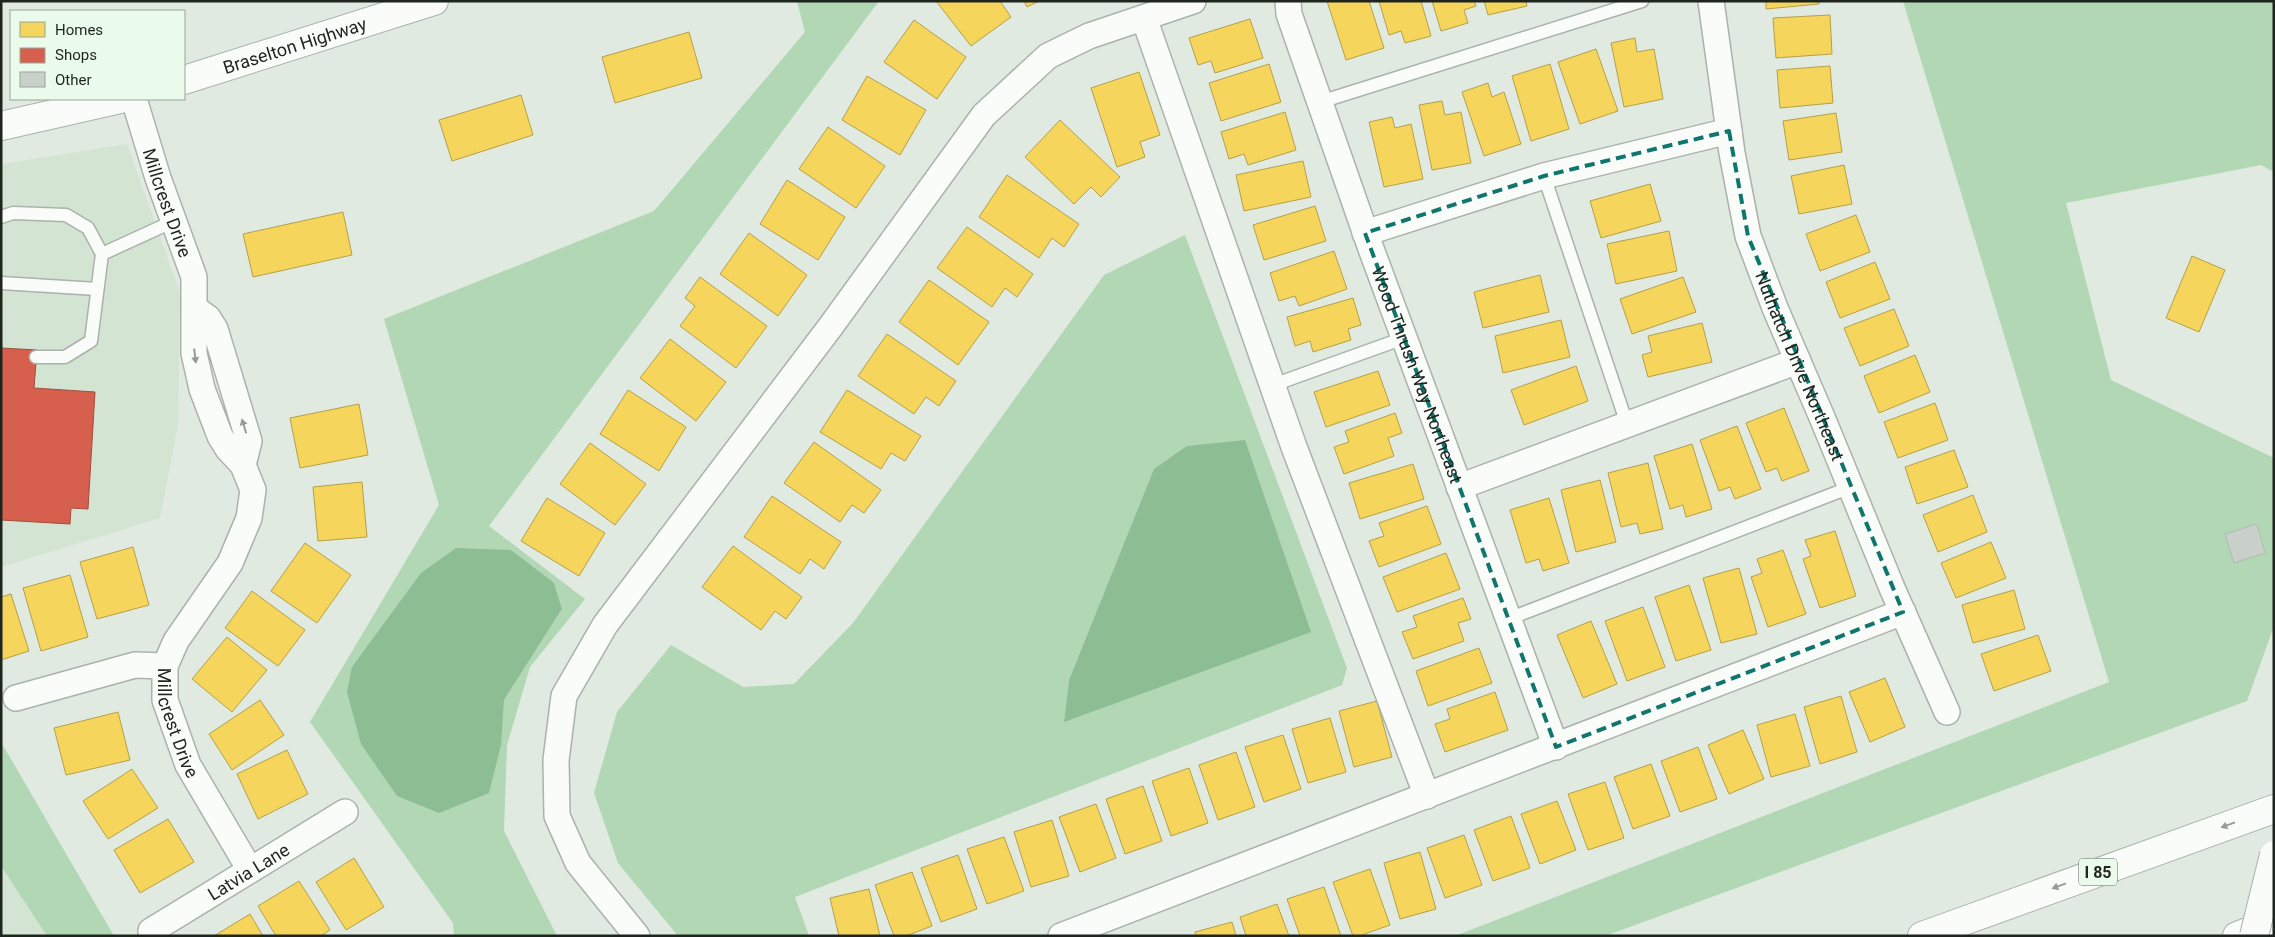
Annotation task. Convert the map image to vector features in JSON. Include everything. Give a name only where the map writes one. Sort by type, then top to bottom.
[{"type":"main road","name":"Braselton Highway","points":[[185,80],[434,1]]},
{"type":"main road","points":[[1,126],[116,100]]},
{"type":"main road","name":"I 85","points":[[1922,936],[2274,809]]},
{"type":"main road","points":[[2254,936],[2274,855]]},
{"type":"main road","points":[[2237,936],[2274,922]]},
{"type":"street","points":[[637,936],[578,863],[557,816],[556,760],[564,696],[605,625],[831,326],[984,115],[1048,56],[1089,36],[1193,1]]},
{"type":"street","name":"Wood Thrush Way Northeast","points":[[1288,1],[1289,14],[1365,233],[1556,747]]},
{"type":"street","name":"Nuthatch Drive Northeast","points":[[1711,1],[1729,131],[1748,236],[1774,308],[1947,712]]},
{"type":"street","points":[[1144,18],[1294,447],[1427,796]]},
{"type":"street","name":"Millcrest Drive","points":[[134,100],[194,277],[194,353],[202,388],[220,436],[228,449],[243,465],[253,490],[249,518],[230,563],[176,641],[165,666],[165,700],[188,765],[250,870]]},
{"type":"street","points":[[1365,233],[1544,176],[1729,131]]},
{"type":"street","points":[[1459,487],[1798,361]]},
{"type":"street","points":[[1062,936],[1903,612]]},
{"type":"street","points":[[16,698],[135,665],[165,666]]},
{"type":"street","name":"Latvia Lane","points":[[151,931],[345,812]]},
{"type":"lane","points":[[1320,102],[1642,1]]},
{"type":"lane","points":[[1544,176],[1627,424]]},
{"type":"lane","points":[[1,217],[12,212],[66,215],[88,228],[102,254],[91,341],[65,357],[36,357]]},
{"type":"lane","points":[[102,254],[174,222]]},
{"type":"lane","points":[[1,283],[97,289]]},
{"type":"lane","points":[[1272,385],[1404,338]]},
{"type":"lane","points":[[1508,619],[1851,487]]},
{"type":"highlighted area","points":[[1729,131],[1748,236],[1903,612],[1556,747],[1365,233],[1544,176]]},
{"type":"shaded area","points":[[797,1],[879,1],[489,526],[585,599],[530,667],[507,745],[504,831],[557,936],[454,936],[453,923],[310,722],[439,505],[384,319],[654,211],[805,32]],"holes":[[[554,583],[562,609],[504,700]]]},
{"type":"shaded area","points":[[1903,1],[2274,1],[2274,172],[2261,165],[2066,203],[2111,380],[2274,458],[2274,626],[2247,701],[1605,936],[1455,936],[2109,682]]},
{"type":"shaded area","points":[[127,144],[180,293],[178,425],[160,518],[1,567],[1,164]]},
{"type":"shaded area","points":[[1185,235],[1347,668],[1342,685],[795,897],[809,936],[678,936],[618,863],[594,793],[617,712],[671,645],[743,687],[794,684],[853,623],[1104,275]],"holes":[[[1154,470],[1064,722],[1069,680]]]},
{"type":"shaded area","points":[[1245,440],[1311,632],[1064,722],[1069,680],[1154,469],[1187,446]]},
{"type":"shaded area","points":[[456,548],[511,550],[554,583],[562,609],[504,700],[501,745],[489,793],[439,813],[397,796],[361,744],[347,692],[352,667],[421,573]]},
{"type":"shaded area","points":[[1,742],[114,936],[47,936],[1,866]]},
{"type":"shaded area","points":[[1,866],[47,936],[1,936]]},
{"type":"building: Homes","points":[[936,1],[1000,1],[1011,17],[971,46]]},
{"type":"building: Homes","points":[[1024,1],[1039,1],[1027,7]]},
{"type":"building: Homes","points":[[1327,1],[1369,1],[1384,48],[1346,60]]},
{"type":"building: Homes","points":[[1379,1],[1421,1],[1431,36],[1405,43],[1401,31],[1389,35]]},
{"type":"building: Homes","points":[[1432,1],[1474,1],[1476,6],[1464,10],[1468,23],[1441,31]]},
{"type":"building: Homes","points":[[1484,1],[1526,1],[1527,6],[1488,15]]},
{"type":"building: Homes","points":[[1766,1],[1819,1],[1819,4],[1766,9]]},
{"type":"building: Homes","points":[[1830,15],[1832,54],[1776,58],[1773,18]]},
{"type":"building: Homes","points":[[1250,19],[1263,58],[1215,73],[1211,61],[1198,65],[1189,38]]},
{"type":"building: Homes","points":[[914,20],[966,57],[937,99],[884,62]]},
{"type":"building: Homes","points":[[689,32],[702,78],[615,103],[602,57]]},
{"type":"building: Homes","points":[[1635,38],[1637,52],[1654,49],[1663,99],[1624,107],[1611,43]]},
{"type":"building: Homes","points":[[1596,49],[1618,111],[1580,124],[1558,62]]},
{"type":"building: Homes","points":[[1269,64],[1281,102],[1221,121],[1209,83]]},
{"type":"building: Homes","points":[[1550,64],[1569,129],[1531,141],[1512,76]]},
{"type":"building: Homes","points":[[1830,66],[1833,103],[1780,108],[1777,70]]},
{"type":"building: Homes","points":[[1139,72],[1160,135],[1140,142],[1145,157],[1117,167],[1091,88]]},
{"type":"building: Homes","points":[[867,76],[926,110],[900,155],[842,120]]},
{"type":"building: Homes","points":[[1488,83],[1492,97],[1504,92],[1521,144],[1484,156],[1462,92]]},
{"type":"building: Homes","points":[[521,95],[533,135],[452,161],[439,120]]},
{"type":"building: Homes","points":[[1442,101],[1445,115],[1461,112],[1471,163],[1432,170],[1419,105]]},
{"type":"building: Homes","points":[[1285,112],[1296,150],[1248,165],[1244,154],[1229,159],[1221,132]]},
{"type":"building: Homes","points":[[1836,113],[1842,152],[1789,160],[1783,121]]},
{"type":"building: Homes","points":[[1392,117],[1395,128],[1411,124],[1423,179],[1384,187],[1369,122]]},
{"type":"building: Homes","points":[[1060,120],[1120,177],[1101,197],[1091,187],[1074,204],[1025,157]]},
{"type":"building: Homes","points":[[828,127],[885,166],[856,208],[799,169]]},
{"type":"building: Homes","points":[[1303,161],[1311,197],[1244,211],[1236,175]]},
{"type":"building: Homes","points":[[1844,165],[1852,204],[1799,214],[1791,176]]},
{"type":"building: Homes","points":[[1007,175],[1079,224],[1064,247],[1052,238],[1039,258],[979,217]]},
{"type":"building: Homes","points":[[787,180],[845,217],[818,260],[760,224]]},
{"type":"building: Homes","points":[[1650,184],[1661,221],[1601,238],[1590,201]]},
{"type":"building: Homes","points":[[1315,206],[1326,241],[1264,260],[1253,225]]},
{"type":"building: Homes","points":[[343,212],[352,255],[253,277],[243,234]]},
{"type":"building: Homes","points":[[1856,215],[1870,252],[1820,271],[1806,234]]},
{"type":"building: Homes","points":[[967,227],[1033,274],[1017,297],[1005,288],[992,307],[937,268]]},
{"type":"building: Homes","points":[[1669,231],[1677,271],[1616,284],[1607,244]]},
{"type":"building: Homes","points":[[749,233],[807,275],[778,316],[720,274]]},
{"type":"building: Homes","points":[[1334,251],[1347,289],[1299,306],[1295,296],[1279,301],[1270,273]]},
{"type":"building: Homes","points":[[2192,256],[2225,270],[2199,332],[2166,318]]},
{"type":"building: Homes","points":[[1875,262],[1890,299],[1840,318],[1826,282]]},
{"type":"building: Homes","points":[[1540,275],[1549,312],[1483,328],[1474,292]]},
{"type":"building: Homes","points":[[700,277],[767,326],[736,368],[680,326],[695,306],[685,298]]},
{"type":"building: Homes","points":[[1683,277],[1696,312],[1632,334],[1620,299]]},
{"type":"building: Homes","points":[[929,280],[989,322],[958,365],[899,322]]},
{"type":"building: Homes","points":[[1353,298],[1361,325],[1348,329],[1351,340],[1313,352],[1310,341],[1295,346],[1287,317]]},
{"type":"building: Homes","points":[[1894,309],[1909,346],[1860,366],[1844,328]]},
{"type":"building: Homes","points":[[1561,320],[1570,357],[1503,373],[1495,336]]},
{"type":"building: Homes","points":[[1702,323],[1712,362],[1648,377],[1642,355],[1652,352],[1648,336]]},
{"type":"building: Homes","points":[[887,334],[956,381],[939,406],[926,397],[914,414],[858,376]]},
{"type":"building: Homes","points":[[670,339],[726,382],[696,421],[640,378]]},
{"type":"building: Homes","points":[[1915,355],[1930,392],[1879,413],[1864,376]]},
{"type":"building: Homes","points":[[1576,366],[1588,401],[1524,425],[1511,390]]},
{"type":"building: Homes","points":[[1378,371],[1390,405],[1326,427],[1314,392]]},
{"type":"building: Homes","points":[[628,390],[686,427],[659,471],[600,434]]},
{"type":"building: Homes","points":[[847,390],[921,436],[905,461],[891,453],[881,469],[820,432]]},
{"type":"building: Homes","points":[[1935,403],[1948,440],[1898,458],[1884,422]]},
{"type":"building: Homes","points":[[359,404],[368,455],[300,468],[290,418]]},
{"type":"building: Homes","points":[[1784,408],[1809,471],[1782,481],[1777,468],[1766,472],[1746,423]]},
{"type":"building: Homes","points":[[1395,413],[1402,433],[1388,438],[1394,456],[1344,474],[1334,447],[1349,442],[1345,431]]},
{"type":"building: Homes","points":[[1737,426],[1761,489],[1735,499],[1730,487],[1719,491],[1700,440]]},
{"type":"building: Homes","points":[[814,442],[881,490],[864,513],[852,505],[840,522],[784,483]]},
{"type":"building: Homes","points":[[590,443],[646,484],[615,525],[560,484]]},
{"type":"building: Homes","points":[[1692,444],[1712,509],[1686,517],[1683,505],[1670,509],[1654,456]]},
{"type":"building: Homes","points":[[1954,450],[1968,487],[1917,504],[1905,467]]},
{"type":"building: Homes","points":[[1648,463],[1663,529],[1640,534],[1637,523],[1621,527],[1608,473]]},
{"type":"building: Homes","points":[[1413,464],[1424,499],[1360,519],[1349,483]]},
{"type":"building: Homes","points":[[1600,480],[1616,542],[1576,552],[1561,490]]},
{"type":"building: Homes","points":[[362,482],[367,537],[318,541],[313,487]]},
{"type":"building: Homes","points":[[1973,495],[1987,532],[1938,552],[1923,515]]},
{"type":"building: Homes","points":[[772,496],[841,542],[824,569],[810,559],[800,574],[744,537]]},
{"type":"building: Homes","points":[[547,498],[605,533],[579,576],[521,541]]},
{"type":"building: Homes","points":[[1549,498],[1569,563],[1543,571],[1539,559],[1526,563],[1510,510]]},
{"type":"building: Homes","points":[[1427,506],[1441,544],[1379,567],[1369,541],[1384,536],[1379,523]]},
{"type":"building: Homes","points":[[1835,531],[1856,596],[1820,608],[1803,559],[1811,556],[1805,540]]},
{"type":"building: Homes","points":[[1991,542],[2006,578],[1956,598],[1941,563]]},
{"type":"building: Homes","points":[[305,543],[351,575],[317,623],[271,591]]},
{"type":"building: Homes","points":[[733,546],[802,597],[786,619],[775,611],[761,630],[702,587]]},
{"type":"building: Homes","points":[[133,547],[149,605],[97,619],[80,562]]},
{"type":"building: Homes","points":[[1783,550],[1806,614],[1768,627],[1751,577],[1762,573],[1757,559]]},
{"type":"building: Homes","points":[[1446,553],[1460,589],[1397,612],[1383,577]]},
{"type":"building: Homes","points":[[1739,568],[1757,634],[1721,643],[1703,578]]},
{"type":"building: Homes","points":[[70,575],[88,637],[41,651],[23,588]]},
{"type":"building: Homes","points":[[1689,585],[1711,650],[1676,661],[1655,597]]},
{"type":"building: Homes","points":[[2014,590],[2025,629],[1973,643],[1962,605]]},
{"type":"building: Homes","points":[[252,591],[305,630],[278,666],[225,628]]},
{"type":"building: Homes","points":[[11,594],[29,651],[1,660],[1,597]]},
{"type":"building: Homes","points":[[1463,598],[1471,619],[1458,623],[1464,641],[1413,659],[1402,632],[1417,627],[1413,616]]},
{"type":"building: Homes","points":[[1643,607],[1665,667],[1627,681],[1605,621]]},
{"type":"building: Homes","points":[[1591,621],[1617,684],[1583,698],[1557,635]]},
{"type":"building: Homes","points":[[2038,635],[2051,671],[1994,691],[1981,654]]},
{"type":"building: Homes","points":[[227,637],[267,670],[232,712],[192,679]]},
{"type":"building: Homes","points":[[1479,648],[1492,683],[1428,706],[1416,671]]},
{"type":"building: Homes","points":[[1885,678],[1905,727],[1870,742],[1849,692]]},
{"type":"building: Homes","points":[[1495,692],[1508,730],[1445,752],[1435,724],[1450,719],[1447,709]]},
{"type":"building: Homes","points":[[1841,696],[1857,752],[1820,764],[1804,707]]},
{"type":"building: Homes","points":[[260,700],[284,735],[232,770],[209,734]]},
{"type":"building: Homes","points":[[1377,701],[1392,757],[1354,767],[1339,711]]},
{"type":"building: Homes","points":[[118,712],[130,760],[66,775],[54,728]]},
{"type":"building: Homes","points":[[1795,714],[1810,766],[1771,777],[1757,725]]},
{"type":"building: Homes","points":[[1330,718],[1346,772],[1308,783],[1292,729]]},
{"type":"building: Homes","points":[[1743,730],[1764,779],[1729,794],[1708,745]]},
{"type":"building: Homes","points":[[1283,735],[1301,789],[1264,802],[1245,747]]},
{"type":"building: Homes","points":[[1698,747],[1717,799],[1680,812],[1661,761]]},
{"type":"building: Homes","points":[[287,750],[308,794],[258,819],[237,774]]},
{"type":"building: Homes","points":[[1236,752],[1255,807],[1218,820],[1199,765]]},
{"type":"building: Homes","points":[[1651,764],[1670,816],[1633,829],[1614,777]]},
{"type":"building: Homes","points":[[1189,768],[1208,823],[1171,836],[1152,781]]},
{"type":"building: Homes","points":[[132,769],[158,808],[108,839],[83,801]]},
{"type":"building: Homes","points":[[1605,782],[1624,838],[1588,850],[1568,794]]},
{"type":"building: Homes","points":[[1143,786],[1162,841],[1125,854],[1106,799]]},
{"type":"building: Homes","points":[[1557,801],[1576,850],[1540,864],[1521,814]]},
{"type":"building: Homes","points":[[1096,804],[1116,858],[1080,872],[1059,817]]},
{"type":"building: Homes","points":[[1511,816],[1530,868],[1493,881],[1474,830]]},
{"type":"building: Homes","points":[[168,819],[194,862],[140,893],[114,850]]},
{"type":"building: Homes","points":[[1052,820],[1069,876],[1031,887],[1014,832]]},
{"type":"building: Homes","points":[[1464,835],[1482,885],[1445,898],[1427,848]]},
{"type":"building: Homes","points":[[1004,837],[1024,891],[987,904],[967,849]]},
{"type":"building: Homes","points":[[1420,852],[1436,909],[1400,919],[1384,863]]},
{"type":"building: Homes","points":[[958,855],[977,909],[941,922],[921,868]]},
{"type":"building: Homes","points":[[354,858],[384,907],[346,930],[316,882]]},
{"type":"building: Homes","points":[[1370,869],[1390,925],[1359,936],[1353,936],[1333,882]]},
{"type":"building: Homes","points":[[912,872],[932,926],[906,936],[894,936],[875,885]]},
{"type":"building: Homes","points":[[299,881],[330,930],[321,936],[276,936],[258,906]]},
{"type":"building: Homes","points":[[1324,887],[1341,936],[1300,936],[1287,899]]},
{"type":"building: Homes","points":[[869,889],[880,936],[839,936],[830,898]]},
{"type":"building: Homes","points":[[1277,904],[1289,936],[1246,936],[1240,917]]},
{"type":"building: Homes","points":[[250,914],[263,936],[214,936]]},
{"type":"building: Homes","points":[[1232,922],[1236,936],[1196,936],[1195,932]]},
{"type":"building: Shops","points":[[1,348],[37,350],[34,388],[95,392],[88,509],[71,508],[70,524],[1,520]]},
{"type":"building: Other","points":[[2257,524],[2265,553],[2234,563],[2225,534]]}]
